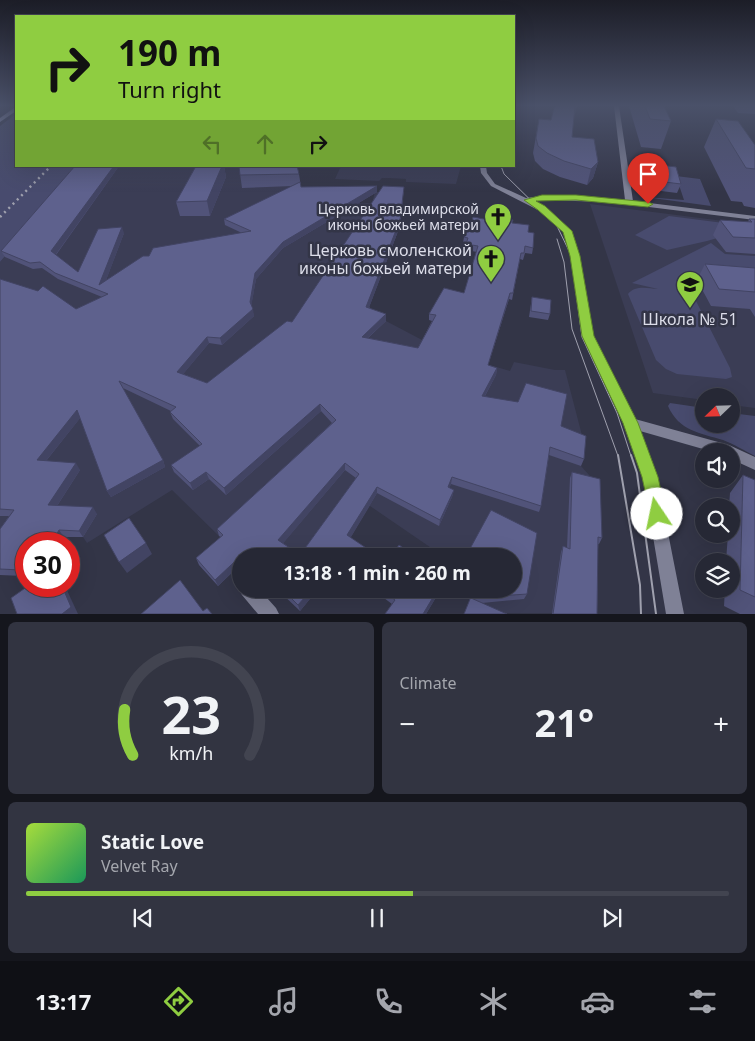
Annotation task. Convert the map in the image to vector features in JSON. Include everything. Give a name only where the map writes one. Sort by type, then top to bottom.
[{"type":"street","points":[[620,135],[629,202]]},
{"type":"street","points":[[484,167],[484,172],[492,185],[542,208],[567,231],[575,256],[588,336],[630,423],[650,477],[675,614]]},
{"type":"street","points":[[528,200],[576,198],[629,202],[755,218]]},
{"type":"street","points":[[630,423],[699,443]]},
{"type":"street","points":[[740,457],[755,464]]},
{"type":"street","points":[[256,598],[270,614]]},
{"type":"shaded area","points":[[0,135],[15,135],[15,167],[81,167],[0,262]]},
{"type":"shaded area","points":[[81,167],[295,167],[294,194],[339,204],[357,205],[358,203],[372,203],[375,192],[403,192],[400,226],[367,313],[443,351],[510,371],[514,362],[555,370],[565,370],[584,443],[581,466],[598,485],[599,544],[595,566],[594,613],[465,613],[471,598],[522,598],[522,548],[431,548],[370,506],[348,542],[357,548],[234,548],[172,490],[87,543],[83,537],[80,537],[80,532],[15,532],[15,576],[0,575],[0,262]]},
{"type":"shaded area","points":[[341,167],[461,167],[456,184],[406,182],[406,179],[389,178],[382,178],[379,181],[335,179]]},
{"type":"shaded area","points":[[676,176],[700,179],[711,206],[645,197],[684,200]]},
{"type":"shaded area","name":"Школа № 51","points":[[590,204],[755,225],[755,408],[740,406],[740,388],[695,388],[695,399],[653,393]]},
{"type":"shaded area","points":[[669,216],[755,227],[667,250],[635,235]]},
{"type":"shaded area","points":[[711,243],[725,254],[755,256],[755,282],[695,279],[698,297],[691,296],[696,301],[730,368],[732,377],[726,379],[677,374],[666,369],[656,360],[628,294],[638,288],[658,289],[632,283]]},
{"type":"shaded area","points":[[670,403],[695,407],[695,432],[678,421],[668,406]]},
{"type":"shaded area","points":[[740,414],[755,416],[755,456],[740,448],[740,443],[727,442],[698,433],[740,433]]},
{"type":"building","points":[[537,135],[572,135],[572,137],[594,139],[598,162],[591,169],[564,161],[547,153],[538,146]]},
{"type":"building","points":[[726,135],[748,135],[755,145],[755,169],[746,168]]},
{"type":"building","points":[[653,164],[676,167],[681,184],[657,181]]},
{"type":"building","points":[[74,167],[113,167],[51,251],[78,272],[98,229],[122,227],[99,285],[143,256],[149,256],[153,248],[251,231],[224,219],[300,182],[301,187],[377,186],[283,242],[255,273],[250,302],[253,309],[220,338],[207,337],[177,372],[207,383],[287,321],[292,322],[383,186],[404,187],[400,220],[366,307],[386,314],[362,337],[418,348],[436,315],[429,314],[444,288],[464,293],[478,246],[466,244],[468,238],[464,237],[468,224],[471,225],[473,217],[489,220],[489,216],[513,220],[512,223],[529,225],[528,232],[534,233],[533,248],[525,246],[524,253],[521,253],[513,293],[510,293],[488,365],[497,368],[482,396],[518,402],[526,383],[567,394],[561,426],[586,436],[584,459],[550,447],[541,506],[452,477],[448,487],[454,490],[440,520],[377,487],[347,535],[366,548],[305,548],[359,474],[345,463],[278,540],[290,548],[232,548],[232,564],[215,580],[196,558],[223,535],[217,529],[336,420],[320,404],[224,488],[206,472],[190,483],[171,465],[202,444],[170,412],[176,407],[119,381],[163,460],[107,491],[77,410],[37,460],[76,463],[48,505],[93,507],[79,531],[15,532],[15,570],[0,569],[0,529],[14,510],[0,509],[0,279],[38,291],[43,286],[76,309],[108,294],[55,273],[40,262],[30,263],[1,251]]},
{"type":"building","points":[[195,167],[222,167],[207,201],[176,202]]},
{"type":"building","points":[[239,167],[297,167],[299,174],[240,175]]},
{"type":"building","points":[[749,219],[755,219],[755,238],[733,237],[720,220],[752,222]]},
{"type":"building","points":[[705,264],[755,268],[755,292],[719,289]]},
{"type":"building","points":[[532,297],[551,300],[550,314],[531,311]]},
{"type":"building","points":[[572,472],[600,479],[602,538],[598,537],[597,614],[553,614],[563,546],[570,549]]},
{"type":"building","points":[[743,475],[755,480],[755,597],[740,590]]},
{"type":"building","points":[[491,510],[537,533],[527,594],[522,594],[522,548],[470,548]]},
{"type":"building","points":[[129,518],[146,543],[119,562],[104,535]]},
{"type":"building","points":[[180,580],[203,611],[207,608],[212,614],[141,614]]},
{"type":"building","points":[[15,595],[15,597],[67,597],[71,607],[62,614],[17,614],[11,598]]},
{"type":"building","points":[[291,598],[304,598],[298,605]]},
{"type":"building","points":[[392,598],[433,598],[423,614],[385,614],[395,600]]},
{"type":"building","points":[[471,598],[507,614],[464,614]]},
{"type":"tram line","points":[[501,167],[504,174],[557,226],[571,255],[582,337],[617,413],[631,456]]},
{"type":"tram line","points":[[557,239],[564,262],[572,329],[618,456]]},
{"type":"tram line","points":[[618,455],[640,585],[641,614]]},
{"type":"tram line","points":[[631,455],[637,473],[656,614]]},
{"type":"railway","points":[[0,217],[50,167]]},
{"type":"place","name":"Церковь владимирской иконы божьей матери","points":[[498,241]]},
{"type":"place","name":"Церковь смоленской иконы божьей матери","points":[[491,283]]},
{"type":"place","name":"Школа № 51","points":[[690,309]]},
{"type":"route","points":[[648,204],[576,198],[528,200],[542,208],[567,231],[575,256],[588,336],[630,423],[650,477],[657,514]]}]
